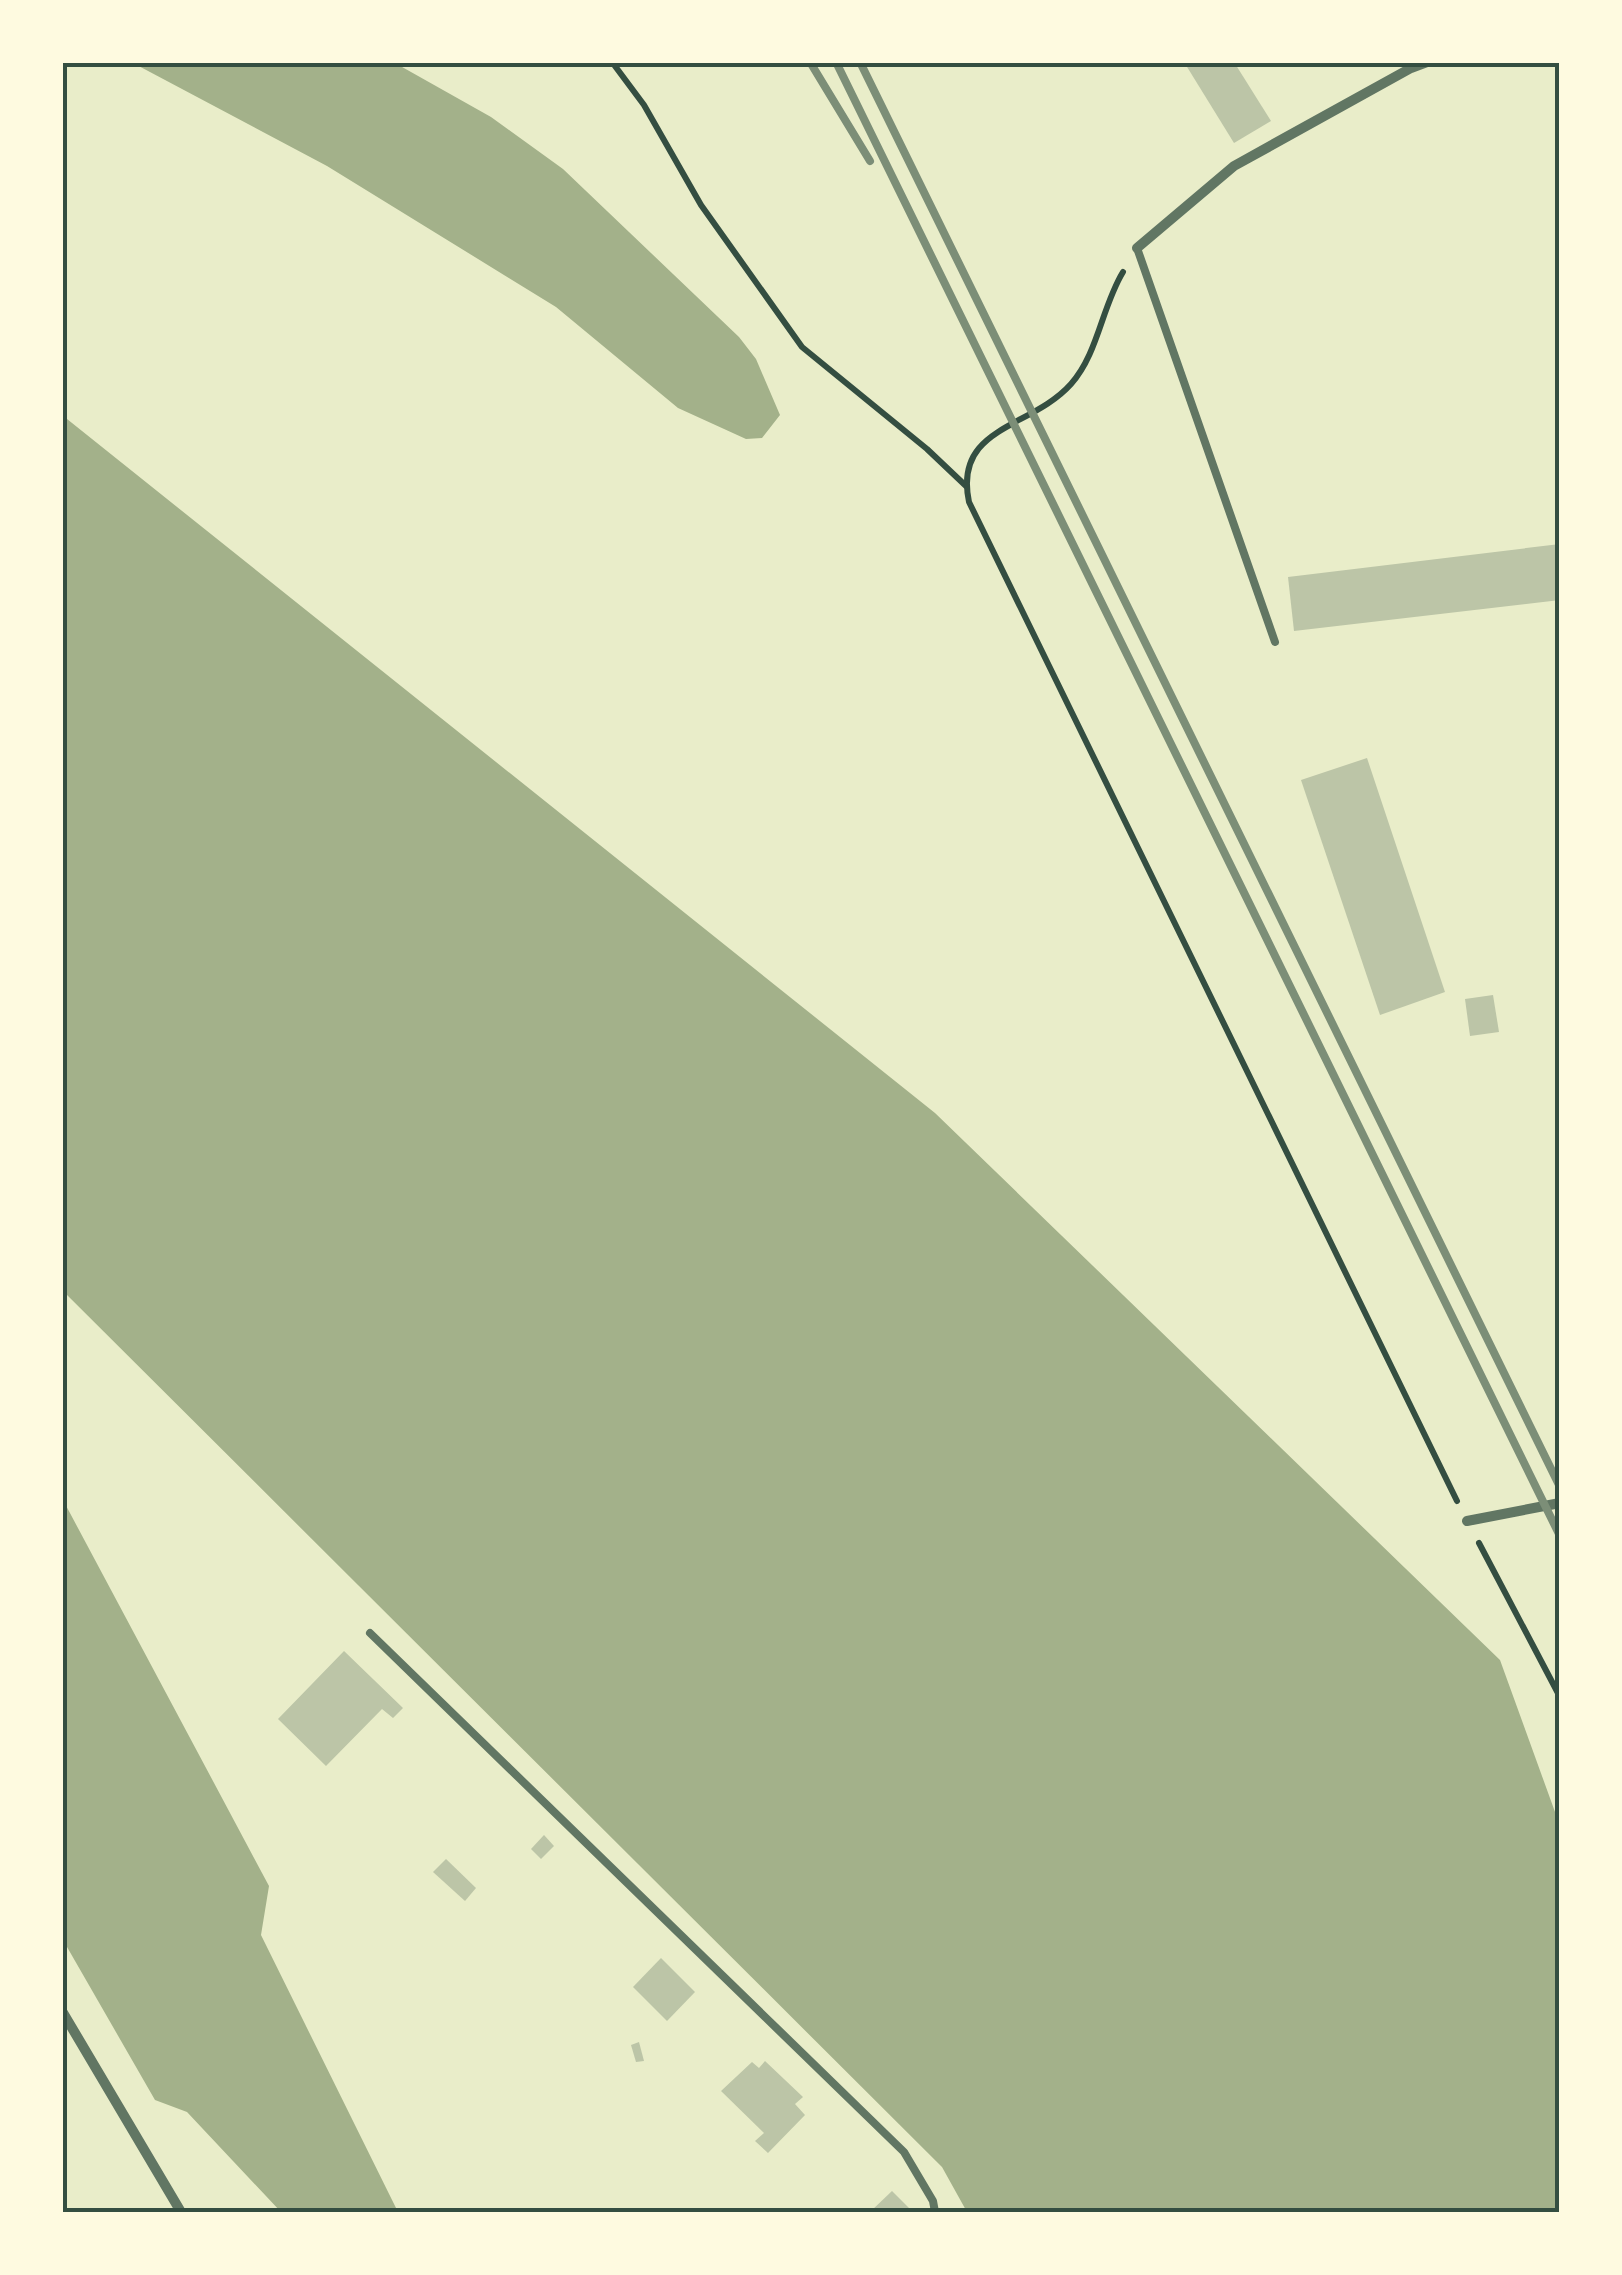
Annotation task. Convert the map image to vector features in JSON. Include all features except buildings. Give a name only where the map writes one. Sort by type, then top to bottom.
[{"type":"street","points":[[1138,248],[1234,166],[1427,62]]},
{"type":"street","points":[[1467,1521],[1560,1502]]},
{"type":"street","points":[[62,2011],[181,2212]]},
{"type":"lane","points":[[1138,248],[1275,642]]},
{"type":"lane","points":[[370,1633],[904,2152],[935,2212]]},
{"type":"path","points":[[612,62],[644,105],[701,204],[802,347],[927,449],[966,486]]},
{"type":"path","points":[[1138,248],[1112,290],[1095,338],[1072,384],[1054,400],[978,446],[967,465],[969,502],[1467,1521],[1560,1697]]},
{"type":"shaded area","points":[[133,63],[395,63],[491,117],[563,169],[739,337],[756,359],[780,415],[762,438],[746,439],[678,408],[556,307],[327,166]]},
{"type":"shaded area","points":[[62,415],[935,1113],[1500,1660],[1559,1823],[1559,2212],[967,2212],[942,2167],[63,1291]]},
{"type":"shaded area","points":[[63,1500],[269,1886],[261,1935],[398,2212],[281,2212],[187,2112],[155,2100],[63,1940]]},
{"type":"railway","points":[[810,62],[870,161]]},
{"type":"railway","points":[[836,62],[1560,1536]]},
{"type":"railway","points":[[860,62],[1560,1487]]}]
